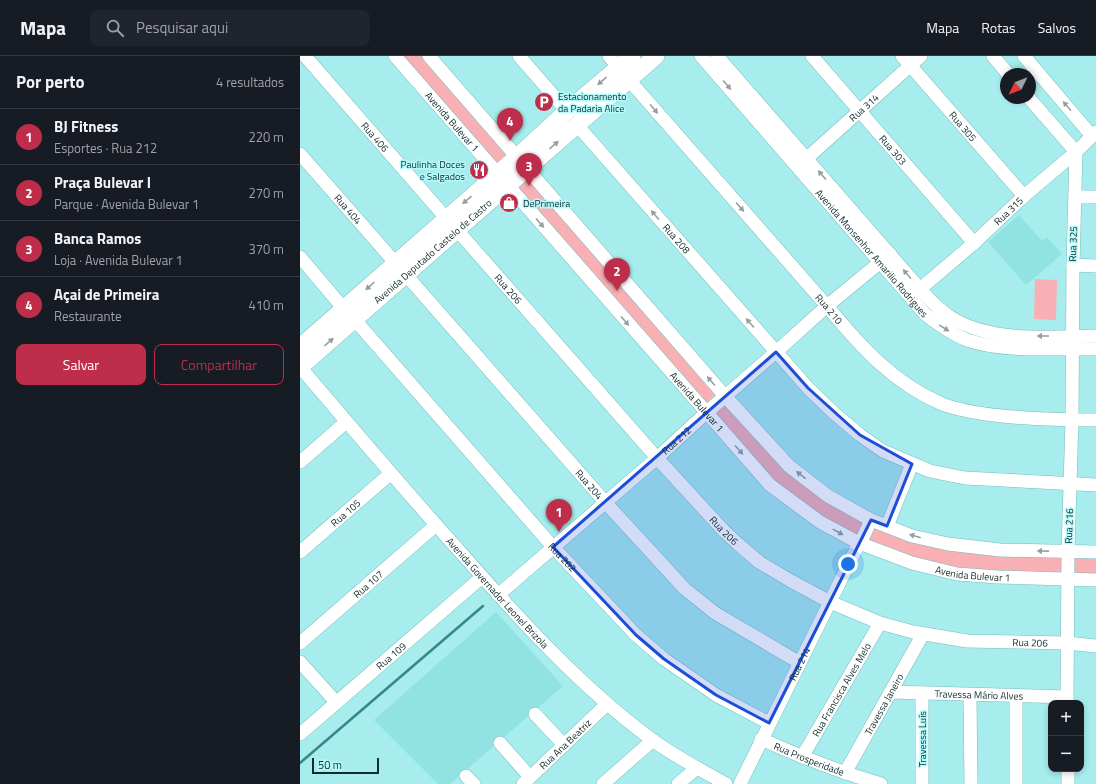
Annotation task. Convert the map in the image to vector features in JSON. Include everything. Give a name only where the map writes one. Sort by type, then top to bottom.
[{"type":"main road","name":"Avenida Deputado Castelo de Castro","points":[[522,163],[567,111],[632,56]]},
{"type":"main road","name":"Avenida Deputado Castelo de Castro","points":[[300,367],[350,314],[502,180],[522,163],[577,125],[619,68],[656,56]]},
{"type":"main road","name":"Avenida Deputado Castelo de Castro","points":[[300,347],[350,314]]},
{"type":"street","name":"Rua 406","points":[[305,56],[452,224]]},
{"type":"street","name":"Avenida Bulevar 1","points":[[395,56],[706,413],[770,484],[820,522],[860,544],[912,563],[957,574],[998,577],[1096,580]]},
{"type":"street","points":[[429,56],[725,396],[789,466],[828,496],[871,520],[912,536],[963,547],[1000,550],[1096,552]]},
{"type":"street","points":[[519,56],[567,111]]},
{"type":"street","name":"Avenida Monsenhor Amarilio Rodrigues","points":[[701,56],[885,258],[951,318],[973,329],[988,332],[1026,336],[1096,336]]},
{"type":"street","name":"Avenida Monsenhor Amarilio Rodrigues","points":[[717,56],[807,158],[885,258],[925,314],[944,328],[967,340],[996,347],[1072,350],[1096,349]]},
{"type":"street","name":"Rua 303","points":[[812,56],[974,243]]},
{"type":"street","name":"Rua 314","points":[[807,158],[860,111],[907,61],[922,56]]},
{"type":"street","points":[[993,56],[1003,68]]},
{"type":"street","points":[[1024,56],[1094,134]]},
{"type":"street","name":"Rua 305","points":[[907,61],[1024,196]]},
{"type":"street","name":"Rua 210","points":[[619,68],[858,343],[876,361],[906,384],[943,404],[965,410],[1024,418],[1096,420]]},
{"type":"street","points":[[1034,104],[1076,152]]},
{"type":"street","name":"Rua 208","points":[[577,125],[776,352]]},
{"type":"street","name":"Rua 315","points":[[920,289],[974,243],[1024,196],[1076,152],[1094,134]]},
{"type":"street","name":"Rua 325","points":[[1072,350],[1076,152]]},
{"type":"street","name":"Rua 404","points":[[300,154],[401,269]]},
{"type":"street","points":[[1075,197],[1096,197]]},
{"type":"street","name":"Rua 206","points":[[452,224],[657,458],[724,530],[754,558],[791,581],[830,602],[880,623],[923,634],[968,641],[1067,643],[1096,646]]},
{"type":"street","name":"Rua 202","points":[[300,258],[553,547],[636,635],[664,659],[716,695],[769,723]]},
{"type":"street","name":"Rua 212","points":[[498,595],[657,458],[827,306],[885,258]]},
{"type":"street","points":[[1073,265],[1096,266]]},
{"type":"street","name":"Rua 204","points":[[401,269],[605,502],[685,590],[715,613],[800,663]]},
{"type":"street","name":"Rua 216","points":[[1067,700],[1072,350]]},
{"type":"street","points":[[776,352],[808,388],[860,435],[883,451],[912,464],[930,471],[966,478],[1096,485]]},
{"type":"street","name":"Avenida Governador Leonel Brizola","points":[[300,367],[390,474],[545,646],[606,704],[652,740],[726,784]]},
{"type":"street","points":[[300,462],[346,422]]},
{"type":"street","points":[[887,526],[912,464]]},
{"type":"street","name":"Rua 105","points":[[300,552],[390,474]]},
{"type":"street","name":"Rua 214","points":[[740,784],[871,520]]},
{"type":"street","name":"Rua 107","points":[[300,643],[436,525]]},
{"type":"street","name":"Rua 109","points":[[300,734],[482,577]]},
{"type":"street","name":"Rua Francisca Alves Melo","points":[[802,757],[880,623]]},
{"type":"street","name":"Travessa Janeiro","points":[[844,773],[923,634]]},
{"type":"street","points":[[300,662],[336,702]]},
{"type":"street","name":"Travessa Mário Alves","points":[[891,692],[1016,696],[1067,700]]},
{"type":"street","name":"Travessa Luís","points":[[922,693],[922,784]]},
{"type":"street","points":[[970,695],[971,784]]},
{"type":"street","points":[[1016,696],[1016,784]]},
{"type":"street","name":"Rua Ana Beatriz","points":[[526,780],[606,704]]},
{"type":"street","points":[[536,714],[564,745]]},
{"type":"street","name":"Rua Prosperidade","points":[[761,739],[844,773],[881,784]]},
{"type":"street","points":[[603,784],[652,740]]},
{"type":"street","points":[[500,743],[526,780]]},
{"type":"street","points":[[678,784],[697,768]]},
{"type":"street","points":[[1068,772],[1068,784]]},
{"type":"highlighted area","points":[[776,352],[808,388],[860,435],[912,464],[887,526],[871,520],[769,723],[716,695],[664,659],[636,635],[553,547]]},
{"type":"shaded area","points":[[399,56],[422,56],[508,154],[495,166]]},
{"type":"shaded area","points":[[527,175],[717,393],[704,405],[514,186]]},
{"type":"shaded area","points":[[1019,215],[1042,241],[1047,237],[1062,254],[1026,285],[988,242]]},
{"type":"shaded area","points":[[1035,279],[1057,280],[1056,320],[1034,319]]},
{"type":"shaded area","points":[[726,403],[758,439],[865,521],[857,538],[842,530],[772,481],[712,415]]},
{"type":"shaded area","points":[[874,525],[887,531],[1063,555],[1063,575],[983,573],[913,558],[867,542]]},
{"type":"shaded area","points":[[1074,556],[1096,557],[1096,575],[1073,574]]},
{"type":"shaded area","points":[[496,612],[563,686],[450,784],[438,784],[374,720]]},
{"type":"waterway","points":[[300,763],[483,606]]},
{"type":"place","name":"Estacionamento da Padaria Alice","points":[[544,102]]},
{"type":"place","name":"Açai de Primeira","points":[[510,141]]},
{"type":"place","name":"Paulinha Doces e Salgados","points":[[479,170]]},
{"type":"place","name":"Banca Ramos","points":[[529,186]]},
{"type":"place","name":"DePrimeira","points":[[509,203]]},
{"type":"place","name":"Praça Bulevar I","points":[[617,291]]},
{"type":"place","name":"BJ Fitness","points":[[559,532]]}]
